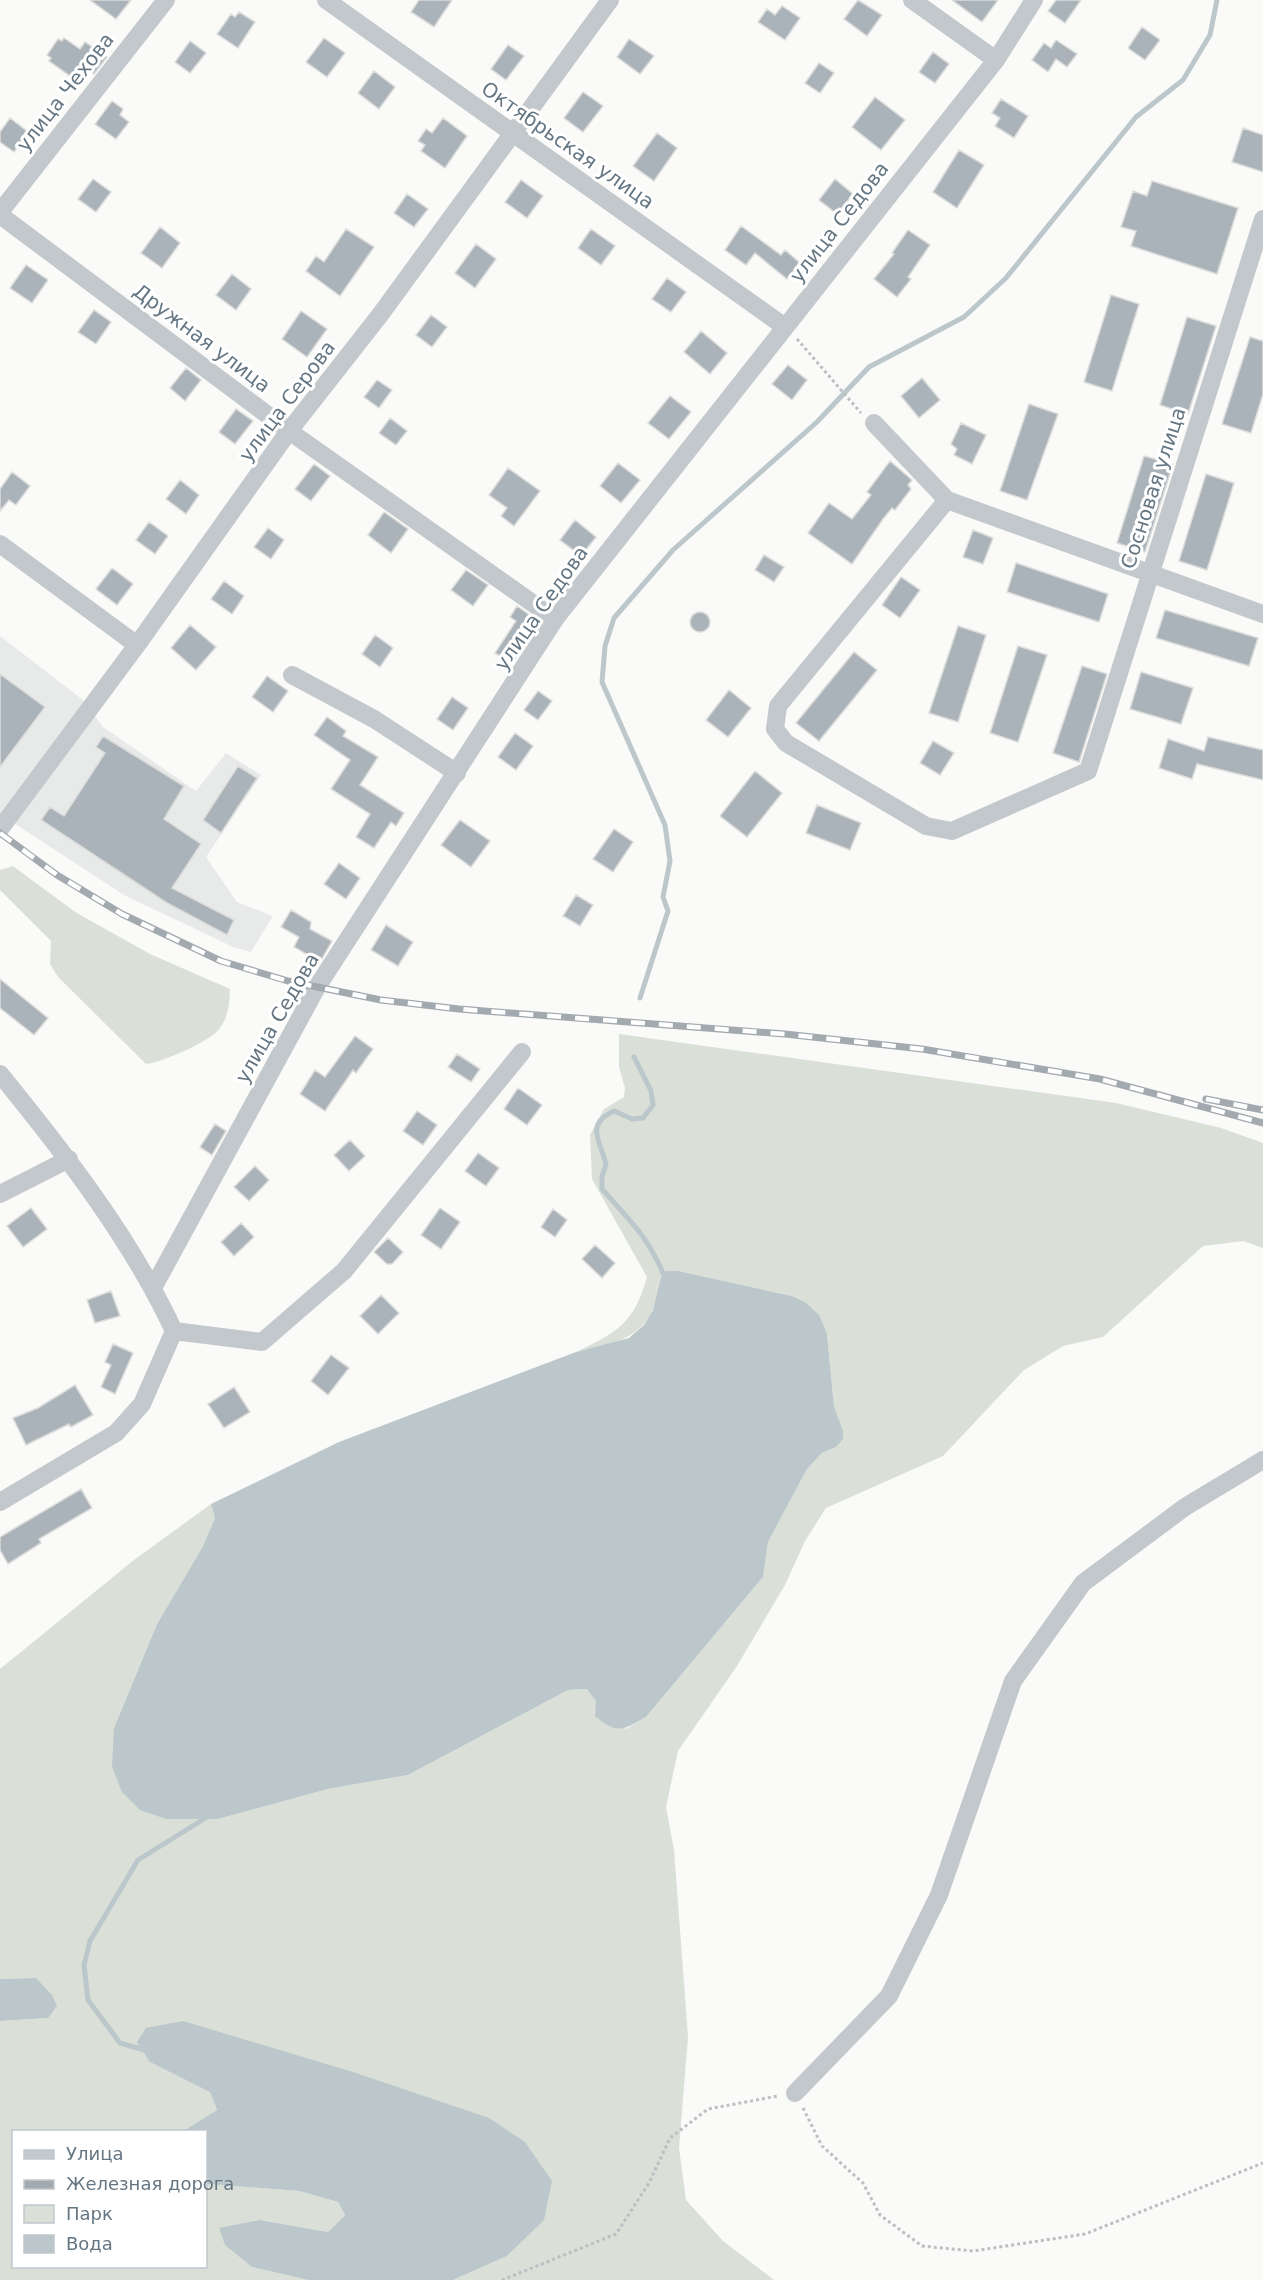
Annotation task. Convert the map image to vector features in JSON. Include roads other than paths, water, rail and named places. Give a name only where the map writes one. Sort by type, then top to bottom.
[{"type":"street","name":"улица Чехова","points":[[0,214],[166,0]]},
{"type":"street","name":"Октябрьская улица","points":[[326,0],[785,327]]},
{"type":"street","name":"улица Серова","points":[[0,829],[137,645],[290,431],[380,315],[511,132],[610,0]]},
{"type":"street","points":[[912,0],[996,60]]},
{"type":"street","name":"улица Седова","points":[[153,1288],[317,987],[555,618],[996,60],[1034,0]]},
{"type":"street","name":"Дружная улица","points":[[0,214],[290,431],[555,618]]},
{"type":"street","name":"Сосновая улица","points":[[947,500],[778,706],[775,729],[786,743],[926,826],[952,831],[1088,771],[1149,575],[1257,256],[1263,219]]},
{"type":"street","points":[[869,420],[947,500],[1149,575],[1263,614]]},
{"type":"street","points":[[0,544],[137,645]]},
{"type":"street","points":[[292,675],[374,719],[457,773]]},
{"type":"street","points":[[174,1331],[262,1342],[344,1271],[522,1052]]},
{"type":"street","points":[[0,1074],[69,1159],[153,1288],[174,1331],[142,1404],[116,1433],[0,1502]]},
{"type":"street","points":[[0,1194],[69,1159]]},
{"type":"street","points":[[795,2093],[889,1996],[939,1895],[1013,1681],[1083,1583],[1185,1507],[1263,1460]]},
{"type":"water","points":[[666,1271],[678,1271],[792,1296],[806,1303],[819,1315],[827,1334],[834,1406],[843,1431],[843,1439],[836,1447],[822,1453],[807,1469],[768,1542],[763,1577],[646,1717],[625,1728],[614,1728],[595,1716],[596,1701],[587,1689],[568,1690],[408,1775],[328,1789],[218,1819],[166,1819],[140,1810],[122,1792],[112,1767],[114,1728],[157,1624],[202,1548],[215,1518],[211,1504],[339,1442],[576,1352],[629,1338],[644,1325],[653,1310],[661,1278]]},
{"type":"water","points":[[36,1978],[52,1995],[57,2006],[48,2018],[0,2021],[0,1979]]},
{"type":"water","points":[[183,2021],[356,2073],[489,2118],[525,2142],[552,2181],[544,2220],[507,2256],[453,2280],[308,2280],[252,2267],[225,2245],[219,2228],[260,2220],[328,2232],[345,2215],[338,2202],[299,2191],[207,2184],[207,2130],[185,2130],[217,2110],[210,2092],[150,2062],[137,2042],[146,2028]]},
{"type":"waterway","points":[[640,998],[668,911],[663,897],[670,861],[665,825],[602,682],[605,646],[614,618],[673,550],[817,422],[869,367],[964,317],[1006,278],[1136,117],[1183,80],[1210,35],[1217,0]]},
{"type":"waterway","points":[[634,1057],[651,1091],[653,1105],[643,1118],[632,1119],[614,1111],[599,1122],[597,1135],[606,1165],[602,1176],[602,1189],[646,1241],[666,1280]]},
{"type":"waterway","points":[[148,2051],[120,2043],[88,2000],[84,1965],[90,1941],[138,1860],[207,1817]]},
{"type":"railway","points":[[0,833],[57,875],[122,914],[221,961],[288,981],[381,1000],[459,1009],[785,1034],[922,1049],[1100,1079],[1263,1123]]},
{"type":"railway","points":[[1206,1099],[1263,1110]]}]
